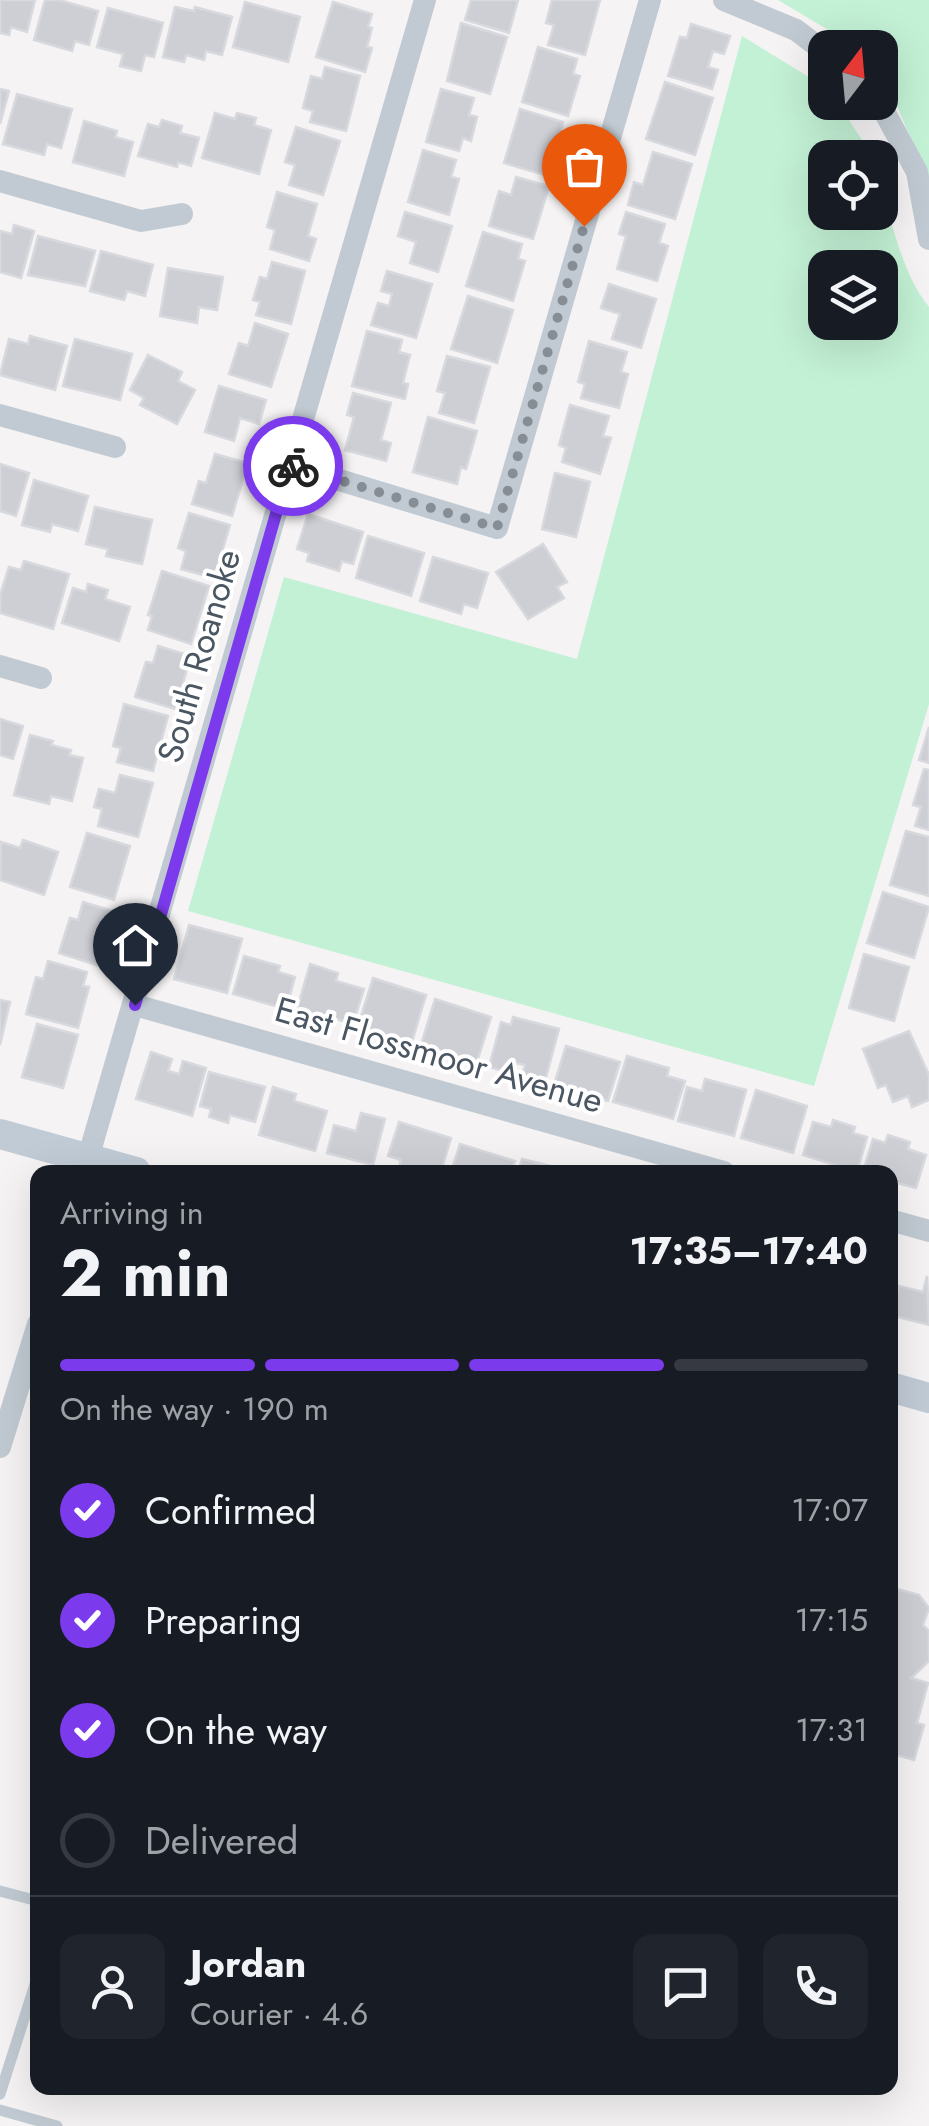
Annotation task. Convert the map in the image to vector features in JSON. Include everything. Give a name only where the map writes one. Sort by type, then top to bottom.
[{"type":"main road","points":[[0,1134],[83,1165]]},
{"type":"main road","points":[[898,1389],[929,1398]]},
{"type":"street","name":"South Roanoke","points":[[86,1165],[425,0]]},
{"type":"street","points":[[290,465],[497,528],[650,0]]},
{"type":"street","points":[[724,0],[796,30],[808,39]]},
{"type":"street","points":[[889,120],[916,172],[929,239]]},
{"type":"street","points":[[0,182],[141,221],[182,214]]},
{"type":"street","points":[[0,416],[114,447]]},
{"type":"street","points":[[0,666],[41,678]]},
{"type":"street","name":"East Flossmoor Avenue","points":[[135,1005],[699,1165]]},
{"type":"street","points":[[898,1222],[929,1231]]},
{"type":"street","points":[[0,1447],[30,1350]]},
{"type":"lane","points":[[0,1891],[30,1899]]},
{"type":"lane","points":[[0,2094],[30,1999]]},
{"type":"lane","points":[[0,2110],[58,2126]]},
{"type":"green space","points":[[778,0],[929,0],[929,192],[898,109],[898,30],[828,30]]},
{"type":"green space","points":[[742,36],[808,77],[808,120],[849,120],[862,140],[808,140],[808,230],[894,230],[905,263],[929,307],[929,704],[814,1086],[188,911],[284,577],[577,659]]},
{"type":"building","points":[[0,0],[35,0],[27,32],[11,27],[9,35],[0,33]]},
{"type":"building","points":[[45,0],[98,11],[89,45],[75,41],[72,51],[34,40]]},
{"type":"building","points":[[471,0],[518,0],[509,33],[465,20]]},
{"type":"building","points":[[552,0],[600,0],[585,55],[548,45],[554,25],[546,23]]},
{"type":"building","points":[[245,2],[300,17],[288,62],[233,47]]},
{"type":"building","points":[[333,2],[372,14],[367,47],[372,48],[365,72],[316,57]]},
{"type":"building","points":[[175,7],[194,11],[195,7],[232,17],[222,55],[206,51],[204,60],[186,55],[184,62],[163,57]]},
{"type":"building","points":[[108,8],[163,23],[154,57],[145,55],[141,71],[120,66],[123,54],[97,47]]},
{"type":"building","points":[[461,23],[507,37],[490,94],[447,81]]},
{"type":"building","points":[[691,24],[730,36],[724,54],[713,51],[708,67],[718,70],[712,89],[668,76],[680,37],[687,38]]},
{"type":"building","points":[[538,47],[577,59],[573,74],[580,76],[568,116],[522,102]]},
{"type":"building","points":[[325,67],[360,76],[346,131],[310,122],[313,111],[303,108],[311,76],[322,79]]},
{"type":"building","points":[[665,82],[713,98],[695,155],[646,139]]},
{"type":"building","points":[[0,89],[9,91],[0,124]]},
{"type":"building","points":[[441,89],[474,98],[469,115],[477,117],[471,141],[463,138],[459,151],[426,142]]},
{"type":"building","points":[[17,94],[72,109],[61,148],[47,144],[44,155],[3,144]]},
{"type":"building","points":[[520,109],[563,122],[548,176],[504,163]]},
{"type":"building","points":[[215,113],[235,119],[237,113],[256,118],[254,125],[271,130],[259,174],[202,158]]},
{"type":"building","points":[[162,120],[182,126],[180,133],[199,138],[191,166],[178,162],[177,167],[138,156],[148,124],[159,127]]},
{"type":"building","points":[[84,121],[117,131],[115,137],[133,142],[124,176],[73,162]]},
{"type":"building","points":[[296,127],[340,141],[323,195],[289,185],[295,165],[285,162]]},
{"type":"building","points":[[423,150],[456,160],[451,177],[459,179],[449,215],[408,202]]},
{"type":"building","points":[[653,152],[692,164],[675,219],[628,205],[634,182],[643,185]]},
{"type":"building","points":[[516,177],[549,186],[533,239],[489,226],[499,191],[511,195]]},
{"type":"building","points":[[277,192],[317,204],[308,236],[316,239],[309,261],[270,249],[275,230],[267,227]]},
{"type":"building","points":[[405,212],[452,226],[438,272],[410,263],[416,242],[398,236]]},
{"type":"building","points":[[626,212],[665,224],[659,243],[668,246],[657,281],[617,269],[626,236],[619,234]]},
{"type":"building","points":[[14,225],[34,231],[21,278],[0,272],[0,231],[12,234]]},
{"type":"building","points":[[483,232],[522,244],[518,259],[525,261],[513,301],[466,286]]},
{"type":"building","points":[[38,236],[95,251],[85,286],[28,275]]},
{"type":"building","points":[[101,251],[153,265],[145,296],[127,291],[124,300],[90,291]]},
{"type":"building","points":[[272,262],[305,271],[291,324],[256,315],[260,302],[253,300],[260,277],[267,279]]},
{"type":"building","points":[[168,268],[223,277],[217,310],[199,307],[197,323],[160,316]]},
{"type":"building","points":[[387,271],[432,284],[416,338],[371,325],[378,303],[389,306],[392,294],[381,291]]},
{"type":"building","points":[[609,284],[656,299],[641,348],[612,339],[620,314],[601,308]]},
{"type":"building","points":[[468,296],[513,310],[497,363],[451,349]]},
{"type":"building","points":[[255,323],[288,334],[271,387],[229,374],[239,343],[248,346]]},
{"type":"building","points":[[367,331],[402,340],[399,352],[410,355],[403,383],[408,384],[405,399],[352,386]]},
{"type":"building","points":[[30,336],[67,346],[55,390],[0,375],[9,339],[28,344]]},
{"type":"building","points":[[75,339],[132,354],[120,400],[63,386]]},
{"type":"building","points":[[589,341],[627,352],[621,372],[628,374],[619,408],[581,398],[585,384],[578,382]]},
{"type":"building","points":[[148,355],[182,372],[178,381],[195,390],[177,424],[140,405],[144,398],[130,390]]},
{"type":"building","points":[[447,356],[490,367],[474,423],[439,413],[445,393],[437,391]]},
{"type":"building","points":[[219,386],[266,400],[259,424],[240,418],[234,441],[205,432]]},
{"type":"building","points":[[353,393],[391,403],[381,440],[391,443],[386,461],[345,450],[354,417],[347,415]]},
{"type":"building","points":[[570,405],[609,416],[603,436],[611,438],[600,474],[562,462],[566,448],[559,445]]},
{"type":"building","points":[[428,417],[477,431],[466,469],[461,467],[457,484],[413,472]]},
{"type":"building","points":[[215,454],[248,463],[232,516],[192,504],[199,481],[206,483]]},
{"type":"building","points":[[0,464],[29,473],[16,516],[0,511]]},
{"type":"building","points":[[555,473],[590,482],[576,537],[542,529]]},
{"type":"building","points":[[34,480],[88,496],[78,531],[52,524],[50,532],[22,525]]},
{"type":"building","points":[[95,507],[152,520],[142,564],[106,556],[108,549],[86,544]]},
{"type":"building","points":[[189,513],[230,525],[214,578],[181,569],[186,551],[178,548]]},
{"type":"building","points":[[308,514],[363,532],[353,564],[342,561],[339,571],[307,561],[309,553],[297,549]]},
{"type":"building","points":[[368,536],[424,553],[411,596],[356,578]]},
{"type":"building","points":[[543,544],[567,582],[557,587],[564,598],[528,619],[496,572]]},
{"type":"building","points":[[433,557],[488,573],[477,608],[464,604],[461,614],[420,601]]},
{"type":"building","points":[[24,561],[69,574],[53,629],[0,613],[0,595],[9,567],[21,570]]},
{"type":"building","points":[[162,571],[209,586],[191,644],[148,630],[152,616],[148,615]]},
{"type":"building","points":[[88,584],[108,590],[105,599],[130,607],[119,641],[62,623],[73,588],[86,592]]},
{"type":"building","points":[[158,646],[191,656],[175,709],[135,697],[146,662],[153,663]]},
{"type":"building","points":[[124,704],[168,716],[153,771],[117,762],[121,748],[113,746]]},
{"type":"building","points":[[0,719],[23,726],[13,759],[0,755]]},
{"type":"building","points":[[929,727],[929,763],[919,760]]},
{"type":"building","points":[[30,735],[53,741],[51,745],[83,758],[72,801],[51,796],[49,804],[14,795]]},
{"type":"building","points":[[924,769],[929,770],[929,830],[915,826],[921,807],[913,805]]},
{"type":"building","points":[[120,775],[153,783],[138,837],[98,826],[102,809],[94,807],[99,789],[115,793]]},
{"type":"building","points":[[906,831],[929,837],[929,896],[890,885]]},
{"type":"building","points":[[87,833],[130,846],[114,900],[70,887]]},
{"type":"building","points":[[23,840],[58,852],[44,895],[0,880],[1,842],[20,848]]},
{"type":"building","points":[[883,892],[929,907],[914,958],[867,943]]},
{"type":"building","points":[[83,902],[116,912],[99,966],[59,953],[70,918],[78,920]]},
{"type":"building","points":[[189,925],[242,939],[227,993],[174,979]]},
{"type":"building","points":[[864,954],[909,967],[894,1021],[849,1008]]},
{"type":"building","points":[[244,956],[280,966],[278,972],[295,977],[286,1009],[233,994]]},
{"type":"building","points":[[48,961],[87,972],[83,986],[89,987],[78,1028],[26,1014],[36,977],[43,979]]},
{"type":"building","points":[[310,964],[338,973],[336,981],[364,989],[353,1024],[319,1014],[317,1019],[296,1013]]},
{"type":"building","points":[[373,978],[426,995],[411,1045],[357,1029]]},
{"type":"building","points":[[435,999],[491,1017],[477,1062],[421,1045]]},
{"type":"building","points":[[0,1000],[10,1002],[0,1045]]},
{"type":"building","points":[[513,1017],[559,1029],[545,1081],[522,1075],[525,1065],[512,1062],[510,1073],[489,1067],[501,1022],[511,1025]]},
{"type":"building","points":[[37,1024],[78,1035],[63,1088],[22,1077]]},
{"type":"building","points":[[909,1031],[929,1075],[929,1100],[912,1107],[908,1096],[893,1102],[886,1085],[878,1088],[863,1049]]},
{"type":"building","points":[[566,1046],[620,1062],[608,1101],[554,1085]]},
{"type":"building","points":[[151,1052],[172,1059],[168,1071],[179,1074],[183,1061],[206,1068],[192,1116],[136,1099]]},
{"type":"building","points":[[627,1056],[669,1068],[667,1076],[685,1081],[673,1119],[613,1102]]},
{"type":"building","points":[[209,1072],[265,1087],[255,1122],[230,1115],[228,1123],[209,1117],[211,1109],[200,1106]]},
{"type":"building","points":[[705,1079],[746,1090],[734,1136],[678,1121],[687,1087],[702,1091]]},
{"type":"building","points":[[273,1087],[296,1094],[294,1101],[327,1111],[315,1151],[259,1135]]},
{"type":"building","points":[[756,1090],[807,1106],[793,1153],[741,1138]]},
{"type":"building","points":[[361,1113],[385,1119],[373,1165],[327,1153],[334,1125],[356,1131]]},
{"type":"building","points":[[833,1120],[855,1127],[853,1133],[867,1137],[859,1165],[835,1165],[803,1155],[813,1122],[831,1127]]},
{"type":"building","points":[[399,1122],[451,1138],[443,1165],[400,1165],[401,1160],[388,1156]]},
{"type":"building","points":[[888,1135],[910,1142],[908,1149],[926,1155],[916,1188],[898,1183],[898,1165],[865,1165],[873,1139],[885,1143]]},
{"type":"building","points":[[460,1144],[515,1161],[514,1165],[453,1165]]},
{"type":"building","points":[[522,1159],[546,1165],[520,1165]]},
{"type":"building","points":[[927,1276],[929,1325],[898,1317],[899,1286],[923,1292]]},
{"type":"building","points":[[898,1589],[919,1595],[929,1608],[923,1625],[929,1631],[929,1661],[911,1678],[928,1683],[917,1723],[924,1725],[914,1760],[898,1755]]},
{"type":"way so far","points":[[293,466],[497,528],[584,226]]},
{"type":"route","points":[[135,1005],[290,465],[293,466]]}]
